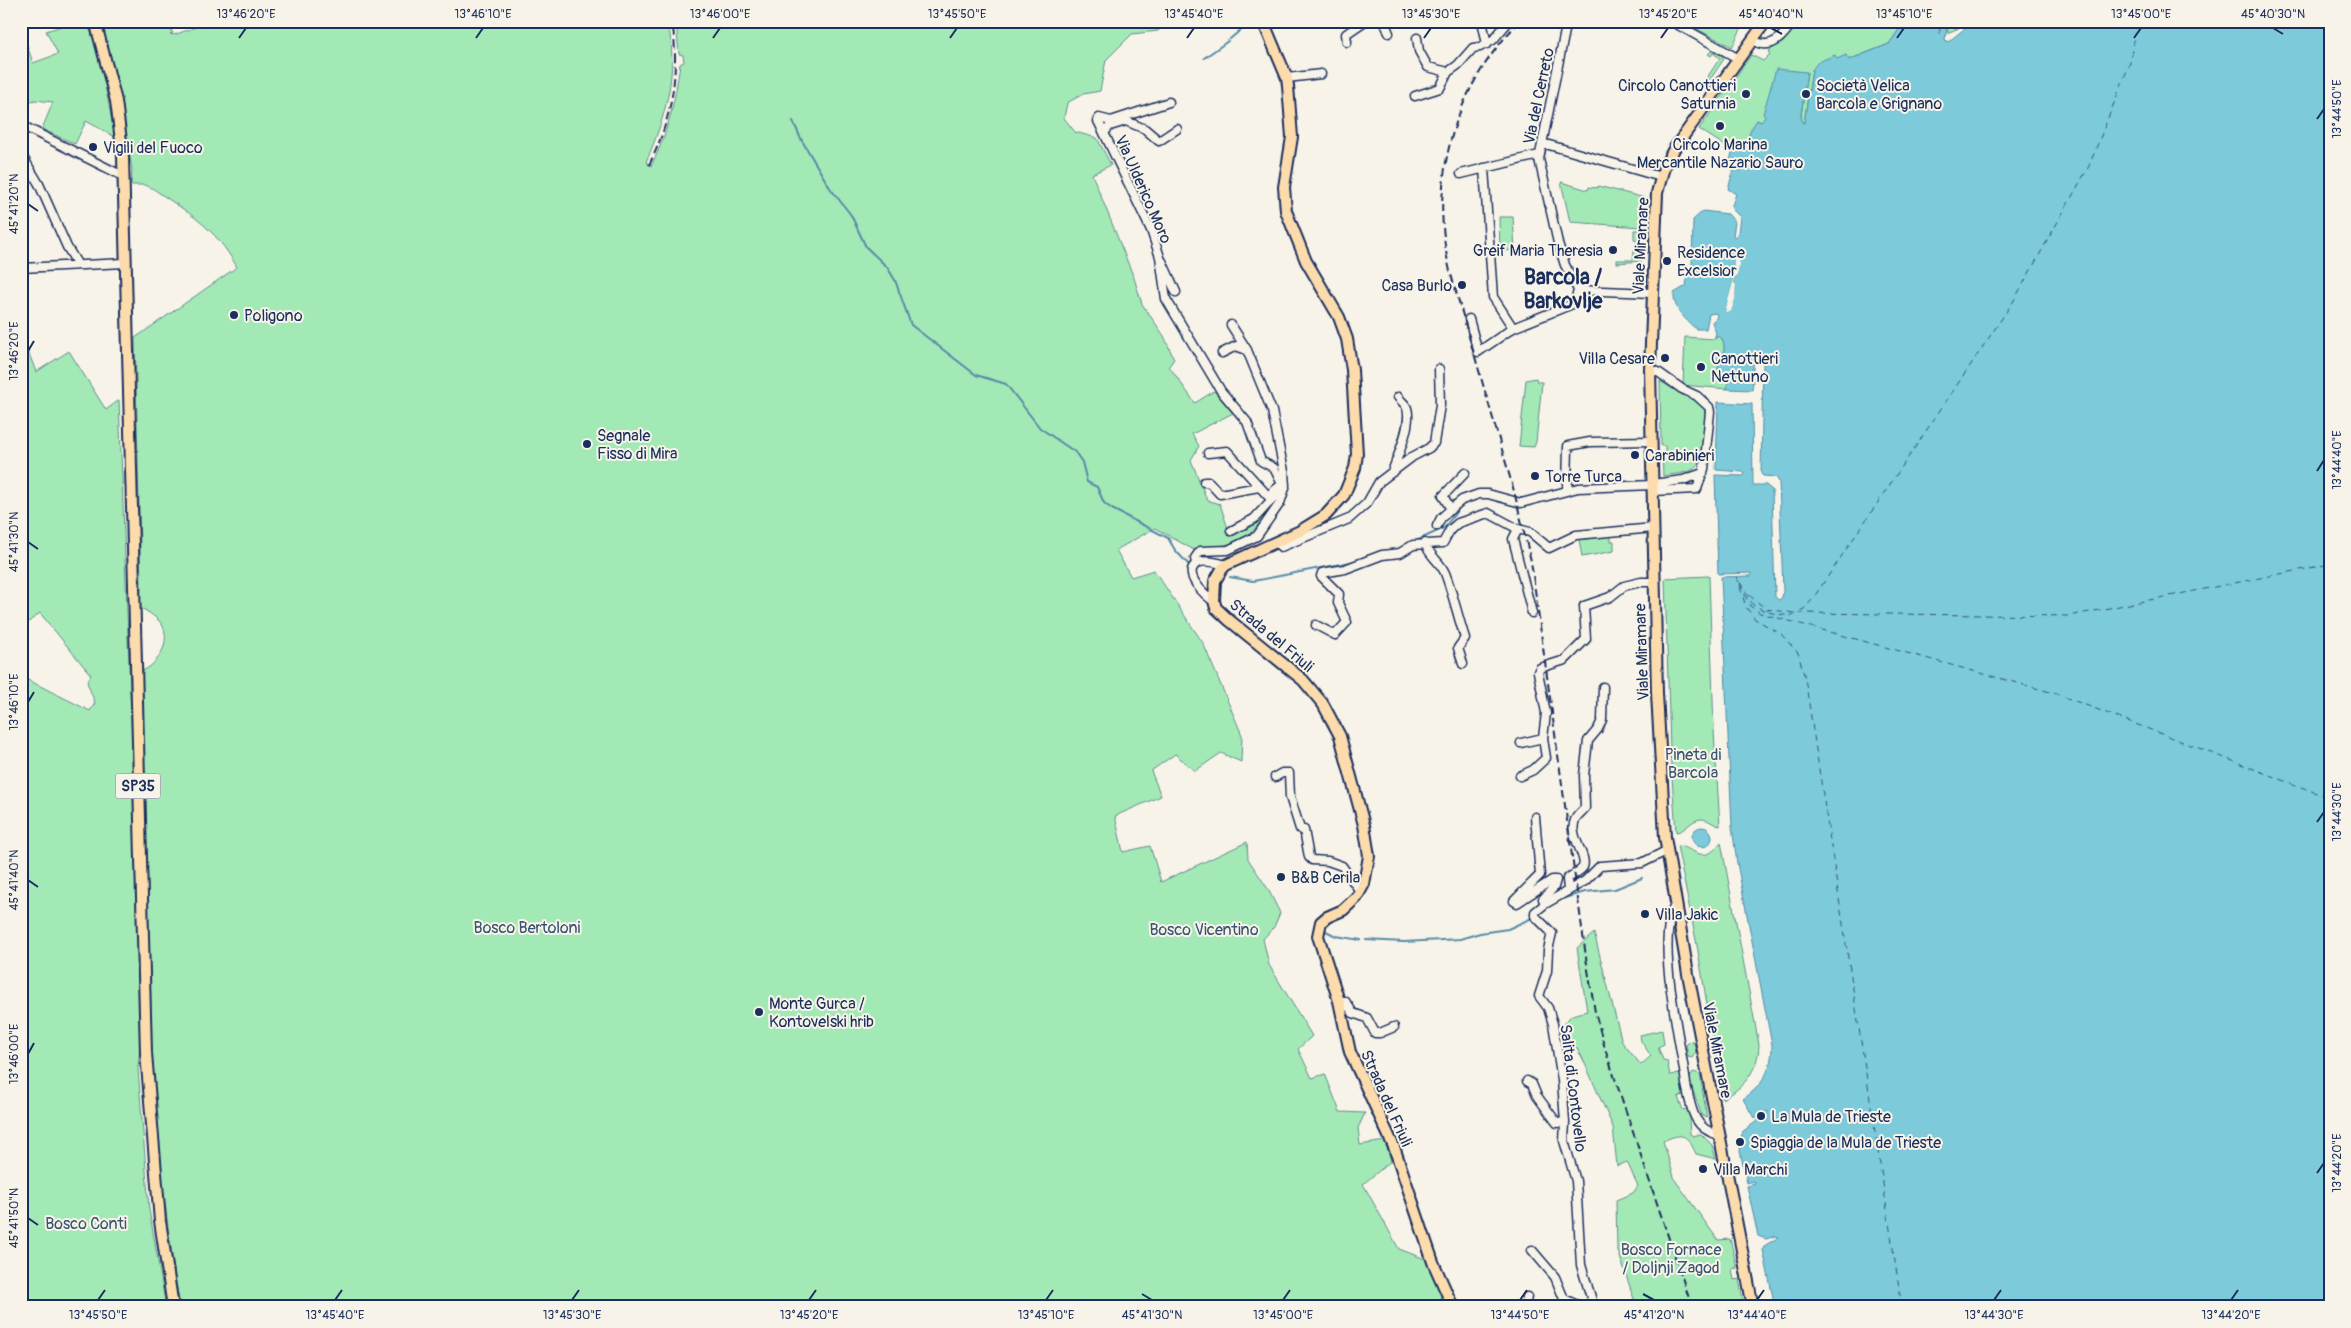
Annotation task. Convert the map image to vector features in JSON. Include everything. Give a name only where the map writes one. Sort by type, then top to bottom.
[{"type":"main road","name":"SP35","points":[[95,21],[116,101],[121,135],[146,1053],[160,1221],[173,1307]]},
{"type":"main road","points":[[1226,565],[1276,543],[1314,523],[1332,510],[1348,486],[1355,468],[1357,454],[1352,370],[1347,339],[1340,318],[1306,261],[1286,211],[1284,187],[1292,137],[1287,78],[1263,21]]},
{"type":"main road","name":"Viale Miramare","points":[[1753,1307],[1666,851],[1657,693],[1650,369],[1656,203],[1661,178],[1674,149],[1766,21]]},
{"type":"main road","name":"Strada del Friuli","points":[[1226,565],[1215,581],[1214,602],[1216,608],[1303,680],[1323,704],[1335,724],[1345,753],[1368,847],[1366,876],[1360,891],[1351,905],[1327,917],[1319,926],[1320,942],[1339,1001],[1354,1063],[1394,1147],[1433,1262],[1453,1307]]},
{"type":"street","points":[[1347,42],[1346,34],[1365,21]]},
{"type":"street","points":[[1384,21],[1389,33]]},
{"type":"street","points":[[1482,21],[1486,44]]},
{"type":"street","points":[[1415,96],[1440,88],[1448,72],[1458,65],[1473,48],[1486,44],[1510,21]]},
{"type":"street","name":"Via del Cerreto","points":[[1567,21],[1539,155],[1558,243],[1565,265],[1578,290]]},
{"type":"street","points":[[1671,21],[1739,59]]},
{"type":"street","points":[[1753,40],[1761,45],[1772,43],[1779,39],[1793,21]]},
{"type":"street","points":[[1416,38],[1419,51],[1428,67],[1448,72]]},
{"type":"street","points":[[1287,78],[1321,74]]},
{"type":"street","name":"Via Ulderico Moro","points":[[1169,102],[1111,121],[1099,118],[1098,121],[1151,230],[1160,257],[1176,292]]},
{"type":"street","name":"Via Ulderico Moro","points":[[1104,133],[1110,126],[1126,121],[1145,129],[1159,141],[1177,129]]},
{"type":"street","points":[[21,125],[123,176]]},
{"type":"street","points":[[1542,143],[1661,178]]},
{"type":"street","points":[[21,154],[39,184],[67,247],[78,265]]},
{"type":"street","points":[[1461,174],[1539,155]]},
{"type":"street","points":[[1484,168],[1493,297],[1513,328]]},
{"type":"street","name":"Via Ulderico Moro","points":[[1160,257],[1166,299],[1221,391],[1248,422],[1261,461],[1274,468],[1284,485]]},
{"type":"street","points":[[21,268],[125,263]]},
{"type":"street","points":[[1469,319],[1478,352],[1513,328],[1575,302],[1578,290],[1652,293]]},
{"type":"street","points":[[1214,602],[1204,595],[1196,585],[1193,570],[1196,564],[1195,558],[1200,551],[1228,550],[1256,536],[1280,503],[1284,485],[1272,410],[1247,350],[1231,326]]},
{"type":"street","points":[[1222,353],[1236,346],[1247,350]]},
{"type":"street","points":[[1276,543],[1281,547],[1349,519],[1362,509],[1379,482],[1434,443],[1437,432],[1440,396],[1438,369]]},
{"type":"street","points":[[1437,526],[1450,508],[1462,500],[1479,494],[1499,496],[1521,503],[1554,496],[1567,490],[1653,487],[1697,489],[1703,473],[1709,407],[1697,396],[1650,369]]},
{"type":"street","points":[[1392,472],[1401,450],[1407,420],[1406,406],[1398,397]]},
{"type":"street","points":[[1567,490],[1568,446],[1590,442],[1651,441]]},
{"type":"street","points":[[1208,453],[1227,451],[1268,496],[1284,485]]},
{"type":"street","points":[[1450,508],[1443,496],[1464,472]]},
{"type":"street","points":[[1653,487],[1703,473]]},
{"type":"street","points":[[1204,482],[1209,482],[1220,494],[1259,487]]},
{"type":"street","points":[[1231,531],[1254,519],[1284,485]]},
{"type":"street","points":[[1316,625],[1335,635],[1347,622],[1338,603],[1339,594],[1320,576],[1322,573],[1367,562],[1382,555],[1400,553],[1413,545],[1443,543],[1450,530],[1458,523],[1484,513],[1492,514],[1518,529],[1530,532],[1549,548],[1576,535],[1654,528]]},
{"type":"street","points":[[1518,529],[1513,539],[1532,613]]},
{"type":"street","points":[[1425,543],[1428,552],[1440,564],[1444,572],[1456,608],[1465,638],[1458,648],[1463,664]]},
{"type":"street","points":[[1196,564],[1200,562],[1226,565]]},
{"type":"street","points":[[1520,776],[1533,770],[1546,758],[1543,738],[1546,713],[1538,672],[1540,668],[1569,657],[1586,639],[1584,606],[1610,596],[1624,586],[1641,582],[1654,582]]},
{"type":"street","points":[[1568,890],[1568,879],[1582,868],[1584,863],[1575,840],[1573,828],[1575,819],[1585,808],[1584,775],[1588,741],[1598,729],[1602,720],[1603,687]]},
{"type":"street","points":[[1521,743],[1543,738]]},
{"type":"street","points":[[1275,777],[1282,773],[1289,773],[1290,797],[1300,829],[1304,830],[1309,857],[1312,860],[1328,861],[1342,866],[1360,891]]},
{"type":"street","points":[[1535,817],[1540,875],[1514,901],[1517,904],[1552,880],[1556,880],[1554,887],[1543,899],[1545,904],[1585,881],[1600,866],[1642,863],[1666,851]]},
{"type":"street","points":[[1676,903],[1670,912],[1668,922],[1669,958],[1686,1084],[1690,1104],[1700,1126],[1710,1133],[1720,1135]]},
{"type":"street","name":"Salita di Contovello","points":[[1545,904],[1535,912],[1535,916],[1552,933],[1548,950],[1547,971],[1539,996],[1548,1008],[1553,1024],[1562,1080],[1565,1122],[1564,1141],[1576,1181],[1581,1265],[1594,1307]]},
{"type":"street","points":[[1339,1001],[1345,1001],[1354,1013],[1367,1018],[1375,1033],[1380,1033],[1394,1027]]},
{"type":"street","points":[[1527,1081],[1532,1084],[1537,1096],[1557,1123],[1565,1122]]},
{"type":"street","points":[[1532,1250],[1555,1277],[1564,1298],[1582,1307]]},
{"type":"street","points":[[1525,1307],[1527,1297]]},
{"type":"green space","points":[[78,21],[87,21],[100,58],[115,137],[86,121],[75,144],[42,129],[53,102],[35,100],[21,105],[21,44],[26,42],[33,63],[58,54],[46,31]]},
{"type":"green space","name":"Bosco Bertoloni","points":[[100,21],[166,21],[173,33],[170,34],[174,35],[212,21],[667,21],[671,39],[671,75],[664,111],[646,162],[651,166],[666,129],[676,91],[680,64],[684,62],[683,55],[679,54],[676,21],[1169,21],[1158,31],[1132,34],[1106,60],[1100,91],[1083,94],[1067,103],[1064,118],[1075,132],[1097,138],[1111,165],[1092,174],[1134,278],[1142,304],[1164,336],[1174,359],[1169,366],[1195,403],[1214,391],[1233,413],[1192,434],[1199,446],[1191,460],[1207,500],[1220,504],[1230,535],[1253,525],[1279,496],[1257,526],[1234,543],[1202,547],[1194,550],[1155,528],[1116,550],[1131,577],[1154,570],[1203,643],[1242,735],[1241,762],[1221,753],[1195,771],[1175,754],[1151,771],[1161,796],[1115,816],[1123,852],[1150,846],[1161,882],[1247,842],[1248,859],[1268,889],[1280,913],[1274,927],[1263,939],[1269,965],[1312,1036],[1298,1049],[1312,1078],[1325,1074],[1340,1112],[1365,1113],[1358,1128],[1360,1145],[1385,1141],[1391,1161],[1363,1184],[1399,1249],[1428,1260],[1449,1307],[180,1307],[159,1149],[149,990],[142,671],[158,658],[162,651],[165,637],[161,623],[139,607],[141,589],[135,338],[237,267],[219,241],[190,214],[152,188],[145,185],[131,185],[132,170],[118,86]]},
{"type":"green space","points":[[1698,21],[1745,21],[1732,47],[1695,28]]},
{"type":"green space","points":[[1799,21],[1867,21],[1879,24],[1880,21],[1905,21],[1889,44],[1848,60],[1812,70],[1804,123],[1801,116],[1807,72],[1761,122],[1757,120],[1745,150],[1734,146],[1733,151],[1699,129],[1751,55],[1763,61],[1770,54],[1768,52],[1790,34]]},
{"type":"green space","points":[[1950,21],[1966,21],[1959,28],[1947,33]]},
{"type":"green space","points":[[1711,51],[1721,55],[1724,59],[1705,87],[1702,85],[1720,58],[1713,53],[1711,56],[1708,54]]},
{"type":"green space","points":[[1561,182],[1588,190],[1589,187],[1597,188],[1598,186],[1645,198],[1644,229],[1641,227],[1570,222]]},
{"type":"green space","points":[[1499,217],[1513,217],[1515,250],[1500,251]]},
{"type":"green space","points":[[1634,230],[1644,230],[1643,244],[1637,244],[1637,240],[1634,239]]},
{"type":"green space","points":[[1637,246],[1643,247],[1642,261],[1617,263],[1617,260],[1633,260],[1634,250],[1637,250]]},
{"type":"green space","name":"Bosco Conti","points":[[21,333],[36,372],[69,351],[106,410],[119,400],[135,823],[140,1047],[138,1068],[149,1209],[166,1307],[21,1307],[21,682],[28,680],[90,711],[95,703],[87,682],[91,675],[40,613],[21,628]]},
{"type":"green space","name":"Canottieri Nettuno","points":[[1719,336],[1722,339],[1724,349],[1723,356],[1719,362],[1718,379],[1728,380],[1727,389],[1683,385],[1685,337],[1714,339]]},
{"type":"green space","points":[[1536,378],[1537,382],[1542,382],[1536,442],[1534,447],[1519,446],[1526,380]]},
{"type":"green space","points":[[1660,381],[1699,402],[1705,410],[1703,442],[1697,465],[1694,469],[1687,472],[1663,476],[1662,452],[1665,452],[1665,446],[1661,446]]},
{"type":"green space","points":[[1611,535],[1611,541],[1614,541],[1614,551],[1582,557],[1579,539]]},
{"type":"green space","name":"Pineta di Barcola","points":[[1709,576],[1714,731],[1720,826],[1701,819],[1676,832],[1670,750],[1665,578]]},
{"type":"green space","points":[[1721,842],[1759,1045],[1753,1070],[1737,1089],[1723,1099],[1697,945],[1677,846],[1699,854],[1708,854],[1716,849]]},
{"type":"green space","name":"Bosco Fornace / Doljnji Zagod","points":[[1594,933],[1622,1042],[1641,1065],[1651,1056],[1641,1041],[1640,1035],[1662,1030],[1664,1044],[1658,1047],[1663,1060],[1667,1061],[1670,1075],[1682,1074],[1685,1094],[1678,1097],[1683,1110],[1689,1108],[1693,1118],[1689,1120],[1690,1134],[1693,1136],[1701,1134],[1712,1145],[1716,1159],[1696,1154],[1690,1142],[1684,1137],[1675,1136],[1663,1141],[1675,1180],[1718,1240],[1730,1239],[1737,1268],[1732,1269],[1734,1280],[1739,1279],[1744,1307],[1628,1307],[1628,1302],[1634,1299],[1617,1248],[1616,1200],[1633,1193],[1638,1186],[1627,1162],[1617,1166],[1613,1127],[1582,1057],[1562,1025],[1572,1015],[1587,1011],[1577,948]]},
{"type":"green space","points":[[1690,1041],[1694,1043],[1696,1052],[1692,1058],[1688,1057],[1686,1045]]},
{"type":"green space","points":[[1693,1072],[1700,1074],[1707,1118],[1702,1116],[1690,1082]]},
{"type":"water","points":[[1905,21],[1912,21],[1913,25],[1916,24],[1915,21],[1921,21],[1922,24],[1924,21],[1940,25],[1939,34],[1942,25],[1947,26],[1945,40],[1948,42],[1974,21],[2330,21],[2330,1307],[1775,1307],[1763,1250],[1764,1246],[1779,1237],[1766,1239],[1758,1236],[1747,1186],[1755,1184],[1754,1181],[1747,1183],[1740,1151],[1742,1132],[1768,1113],[1768,1111],[1754,1118],[1743,1099],[1761,1083],[1765,1076],[1772,1054],[1772,1045],[1737,863],[1732,827],[1721,577],[1751,576],[1751,573],[1718,574],[1715,475],[1743,476],[1745,474],[1743,472],[1716,470],[1718,402],[1752,404],[1753,485],[1766,485],[1772,490],[1775,597],[1779,600],[1782,597],[1783,591],[1779,482],[1776,477],[1763,476],[1761,474],[1763,361],[1761,352],[1757,351],[1754,359],[1752,390],[1727,389],[1728,380],[1718,379],[1718,358],[1723,357],[1724,346],[1723,340],[1719,336],[1714,339],[1716,333],[1712,322],[1717,317],[1716,313],[1709,314],[1706,329],[1696,329],[1678,309],[1675,304],[1674,293],[1686,286],[1688,270],[1692,266],[1693,220],[1703,211],[1728,214],[1735,222],[1733,236],[1735,237],[1738,233],[1740,217],[1731,208],[1736,194],[1728,189],[1734,168],[1740,171],[1742,168],[1730,160],[1734,146],[1732,144],[1745,149],[1751,129],[1757,120],[1761,122],[1765,116],[1763,114],[1776,69],[1807,72],[1801,115],[1802,122],[1804,123],[1812,70],[1818,62],[1835,55],[1837,59],[1846,55],[1849,60],[1889,44]],"holes":[[[1734,251],[1736,252],[1737,276],[1734,277],[1734,283],[1736,284],[1735,295],[1727,313],[1725,311],[1733,283]]]},
{"type":"water","points":[[1702,827],[1709,830],[1712,837],[1709,844],[1702,847],[1695,844],[1692,837],[1695,830]]},
{"type":"pier","points":[[1736,250],[1739,265],[1737,276],[1734,277],[1734,283],[1736,284],[1735,299],[1731,311],[1727,313],[1725,311],[1733,282],[1734,251]]},
{"type":"waterway","points":[[1230,39],[1251,21]]},
{"type":"waterway","points":[[1204,58],[1228,41]]},
{"type":"waterway","points":[[793,121],[801,139],[830,188],[851,215],[866,247],[887,267],[895,280],[911,325],[976,375],[1006,384],[1040,428],[1075,452],[1082,462],[1087,482],[1097,487],[1104,503],[1168,538],[1175,550],[1189,565]]},
{"type":"waterway","points":[[1414,542],[1444,528],[1460,507]]},
{"type":"waterway","points":[[1230,577],[1253,581],[1356,561]]},
{"type":"waterway","points":[[1561,899],[1585,892],[1615,889],[1642,878]]},
{"type":"waterway","points":[[1366,940],[1404,942],[1460,939],[1480,933],[1508,929],[1532,918]]},
{"type":"waterway","points":[[1324,930],[1336,936],[1361,940]]},
{"type":"ferry route","points":[[1902,1307],[1805,678],[1798,653],[1781,634],[1755,619],[1746,607],[1737,577],[1753,605],[1767,612],[1790,616],[1804,609],[1812,600],[2013,302],[2089,166],[2130,63],[2136,21]]},
{"type":"ferry route","points":[[1798,613],[2069,616],[2330,564]]},
{"type":"ferry route","points":[[1740,584],[1750,606],[1760,613],[2054,693],[2330,798]]},
{"type":"ferry route","points":[[1749,595],[1766,609],[1794,613]]},
{"type":"railway","points":[[649,165],[663,130],[672,95],[675,59],[672,21]]},
{"type":"railway","points":[[1520,21],[1497,47],[1478,76],[1463,106],[1452,137],[1445,169],[1442,203],[1444,237],[1450,271],[1514,491],[1531,561],[1595,1012],[1606,1052],[1692,1307]]},
{"type":"place","name":"Circolo Canottieri Saturnia","points":[[1746,94]]},
{"type":"place","name":"Società Velica Barcola e Grignano","points":[[1806,94]]},
{"type":"place","name":"Circolo Marina Mercantile Nazario Sauro","points":[[1720,126]]},
{"type":"place","name":"Vigili del Fuoco","points":[[93,147]]},
{"type":"place","name":"Greif Maria Theresia","points":[[1613,250]]},
{"type":"place","name":"Residence Excelsior","points":[[1667,261]]},
{"type":"place","name":"Casa Burlo","points":[[1462,285]]},
{"type":"place","name":"Poligono","points":[[234,315]]},
{"type":"place","name":"Villa Cesare","points":[[1665,358]]},
{"type":"place","name":"Canottieri Nettuno","points":[[1701,367]]},
{"type":"place","name":"Segnale Fisso di Mira","points":[[587,444]]},
{"type":"place","name":"Carabinieri","points":[[1635,455]]},
{"type":"place","name":"Torre Turca","points":[[1535,476]]},
{"type":"place","name":"B&B Cerila","points":[[1281,877]]},
{"type":"place","name":"Villa Jakic","points":[[1645,914]]},
{"type":"place","name":"Monte Gurca / Kontovelski hrib","points":[[759,1012]]},
{"type":"place","name":"La Mula de Trieste","points":[[1761,1116]]},
{"type":"place","name":"Spiaggia de la Mula de Trieste","points":[[1740,1142]]},
{"type":"place","name":"Villa Marchi","points":[[1703,1169]]},
{"type":"district","name":"Barcola / Barkovlje","points":[[1563,289]]},
{"type":"park label","name":"Bosco Vicentino","points":[[1204,929]]}]
